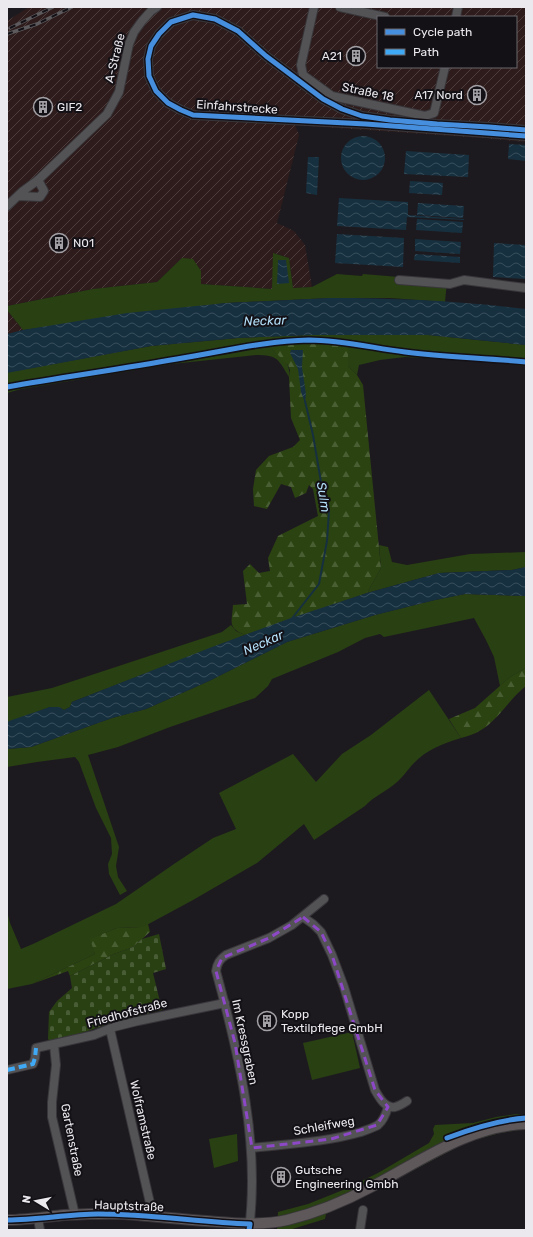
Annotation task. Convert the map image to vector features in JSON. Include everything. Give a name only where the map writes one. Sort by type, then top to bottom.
[{"type":"main road","name":"Hauptstraße","points":[[7,1220],[97,1214],[153,1216],[226,1223],[250,1227],[305,1215],[342,1201],[371,1188],[426,1156],[465,1137],[499,1128],[526,1124]]},
{"type":"street","name":"A-Straße","points":[[7,206],[38,180],[107,114],[119,92],[129,44],[134,32],[142,20],[151,11],[158,7]]},
{"type":"street","name":"Straße 18","points":[[314,7],[301,65],[303,75],[332,96],[425,116],[434,112],[445,68]]},
{"type":"street","points":[[340,7],[380,16]]},
{"type":"street","name":"Einfahrstrecke","points":[[526,130],[390,120],[362,116],[342,109],[323,99],[266,56],[238,31],[215,19],[193,15],[171,22],[159,34],[151,46],[148,59],[148,76],[156,91],[168,103],[193,115],[374,125],[526,136]]},
{"type":"street","points":[[18,196],[40,197],[44,191],[38,180]]},
{"type":"street","points":[[399,280],[450,284],[464,280],[526,288]]},
{"type":"street","name":"Im Kressgraben","points":[[250,1227],[252,1148],[235,1042],[216,971],[218,962],[222,958],[269,938],[292,925],[324,899]]},
{"type":"street","points":[[303,917],[321,932],[332,955],[344,987],[375,1090],[380,1099],[388,1107],[394,1107],[407,1101]]},
{"type":"street","name":"Friedhofstraße","points":[[7,1070],[33,1064],[36,1048],[94,1035],[144,1019],[225,1003]]},
{"type":"street","name":"Wolframstraße","points":[[110,1029],[153,1216]]},
{"type":"street","name":"Gartenstraße","points":[[54,1045],[56,1065],[52,1117],[75,1215]]},
{"type":"street","name":"Schleifweg","points":[[252,1148],[331,1139],[367,1130],[378,1125],[386,1116],[388,1107]]},
{"type":"street","points":[[360,1230],[363,1210]]},
{"type":"street","points":[[38,1219],[40,1230]]},
{"type":"highlighted area","points":[[303,917],[321,932],[332,955],[375,1090],[388,1107],[377,1125],[331,1139],[252,1148],[235,1043],[216,971],[222,958],[269,938]]},
{"type":"shaded area","points":[[29,7],[526,7],[526,142],[295,125],[299,135],[277,223],[294,231],[305,245],[312,287],[293,288],[289,258],[274,253],[272,289],[201,284],[201,271],[182,258],[157,282],[93,289],[7,306],[7,21]]},
{"type":"shaded area","points":[[7,310],[23,330],[7,334]]},
{"type":"green space","points":[[273,253],[289,258],[293,288],[312,287],[337,274],[362,276],[363,274],[447,281],[445,302],[390,298],[330,298],[226,303],[23,330],[7,310],[7,306],[93,289],[157,282],[182,258],[193,259],[201,271],[201,284],[272,289]]},
{"type":"green space","points":[[312,335],[428,335],[526,345],[526,366],[477,361],[405,357],[380,360],[359,365],[357,375],[348,366],[332,344],[279,346],[272,349],[287,364],[289,368],[289,377],[277,359],[269,356],[256,355],[172,364],[21,389],[7,393],[7,373],[9,372],[151,346],[238,338]]},
{"type":"green space","points":[[332,344],[348,347],[348,366],[357,375],[363,385],[381,568],[367,593],[245,635],[235,630],[232,624],[233,605],[247,604],[243,571],[250,564],[259,573],[270,571],[268,558],[278,536],[318,516],[313,489],[309,485],[306,493],[295,498],[291,487],[281,484],[267,509],[254,506],[253,489],[256,470],[269,456],[293,447],[300,440],[291,418],[290,370],[288,365],[272,349],[272,346]]},
{"type":"green space","points":[[379,545],[388,547],[392,562],[407,565],[470,554],[526,552],[526,567],[512,570],[439,573],[367,593],[381,568]]},
{"type":"green space","points":[[465,594],[526,596],[526,668],[510,677],[500,686],[494,657],[474,618],[384,637],[380,634],[365,638],[338,652],[272,679],[268,686],[255,698],[170,727],[118,747],[88,755],[119,847],[116,866],[118,877],[127,891],[120,895],[109,874],[108,864],[112,854],[111,838],[96,808],[79,762],[75,757],[7,767],[7,749],[31,747],[112,718],[146,709],[209,681],[287,642],[375,615]]},
{"type":"green space","points":[[231,625],[236,631],[245,635],[72,702],[70,707],[64,710],[59,707],[50,707],[7,723],[7,697],[52,688],[222,632]]},
{"type":"green space","points":[[526,668],[526,686],[487,726],[476,733],[461,738],[449,719],[475,708],[510,677]]},
{"type":"green space","points":[[429,690],[461,738],[424,754],[393,785],[372,799],[365,806],[314,840],[304,824],[257,863],[193,900],[143,927],[117,928],[91,939],[95,954],[32,984],[7,989],[7,911],[10,923],[21,949],[116,904],[213,838],[236,829],[219,793],[293,754],[316,782],[342,754],[371,735]]},
{"type":"green space","points":[[148,924],[150,932],[133,947],[114,954],[70,976],[68,971],[32,984],[95,954],[90,939],[117,928],[142,927]]},
{"type":"green space","points":[[159,934],[166,969],[153,973],[162,1010],[111,1023],[50,1042],[48,1039],[49,1012],[57,1001],[72,988],[70,976],[114,954],[133,947],[142,939]]},
{"type":"green space","points":[[352,1032],[360,1068],[312,1080],[303,1043]]},
{"type":"green space","points":[[517,1114],[526,1115],[526,1129],[500,1133],[467,1142],[351,1203],[326,1214],[325,1219],[289,1230],[277,1230],[278,1212],[308,1204],[343,1190],[378,1173],[429,1143],[434,1134],[433,1129],[435,1125],[473,1123],[496,1117]]},
{"type":"green space","points":[[237,1134],[238,1161],[214,1168],[209,1139]]},
{"type":"water","points":[[359,136],[367,136],[372,137],[379,142],[384,149],[384,167],[379,174],[372,179],[359,180],[351,177],[344,170],[341,162],[341,154],[344,146],[351,139]]},
{"type":"water","points":[[509,144],[526,145],[526,161],[508,159]]},
{"type":"water","points":[[406,151],[469,155],[468,177],[404,174]]},
{"type":"water","points":[[308,157],[319,157],[317,195],[306,193]]},
{"type":"water","points":[[410,181],[443,183],[442,195],[409,193]]},
{"type":"water","points":[[339,198],[408,202],[408,215],[464,220],[407,217],[406,230],[337,226]]},
{"type":"water","points":[[418,203],[464,206],[463,218],[417,215]]},
{"type":"water","points":[[417,219],[463,222],[462,233],[416,230]]},
{"type":"water","points":[[337,234],[404,238],[403,267],[335,263]]},
{"type":"water","points":[[415,239],[461,242],[460,254],[415,251]]},
{"type":"water","points":[[494,243],[526,245],[526,279],[493,277]]},
{"type":"water","points":[[415,254],[460,257],[460,263],[414,260]]},
{"type":"water","points":[[278,260],[286,260],[289,283],[277,284]]},
{"type":"water","name":"Neckar","points":[[330,298],[428,300],[526,309],[526,345],[428,335],[312,335],[238,338],[151,346],[7,373],[7,334],[23,330],[127,313],[226,303]]},
{"type":"water","points":[[291,350],[303,350],[302,367],[306,394],[305,403],[301,392],[298,369],[290,353]]},
{"type":"water","name":"Neckar","points":[[526,567],[526,596],[465,594],[375,615],[287,642],[209,681],[146,709],[112,718],[31,747],[7,749],[7,723],[9,721],[50,707],[59,707],[64,710],[70,707],[72,702],[212,647],[291,618],[367,593],[439,573],[512,570]]},
{"type":"waterway","name":"Sulm","points":[[290,621],[319,584],[327,541],[329,511],[321,482],[313,435],[305,401]]},
{"type":"railway","points":[[10,28],[53,7]]},
{"type":"railway","points":[[7,34],[37,24],[72,7]]},
{"type":"marked path","points":[[7,1070],[33,1064],[36,1048]]},
{"type":"cycle path","points":[[526,130],[390,120],[362,116],[342,109],[323,99],[266,56],[238,31],[215,19],[193,15],[171,22],[159,34],[151,46],[148,59],[149,76],[156,91],[168,103],[193,115],[366,124],[526,136]]},
{"type":"cycle path","points":[[7,387],[276,342],[309,340],[345,343],[420,354],[526,362]]},
{"type":"cycle path","points":[[447,1138],[486,1125],[526,1118]]},
{"type":"cycle path","points":[[7,1220],[87,1214],[117,1214],[250,1224],[249,1230]]},
{"type":"place","name":"A21","points":[[356,56]]},
{"type":"place","name":"A17 Nord","points":[[477,95]]},
{"type":"place","name":"GIF2","points":[[43,107]]},
{"type":"place","name":"N01","points":[[59,243]]},
{"type":"place","name":"Kopp Textilpflege GmbH","points":[[267,1021]]},
{"type":"place","name":"Gutsche Engineering Gmbh","points":[[281,1177]]}]
